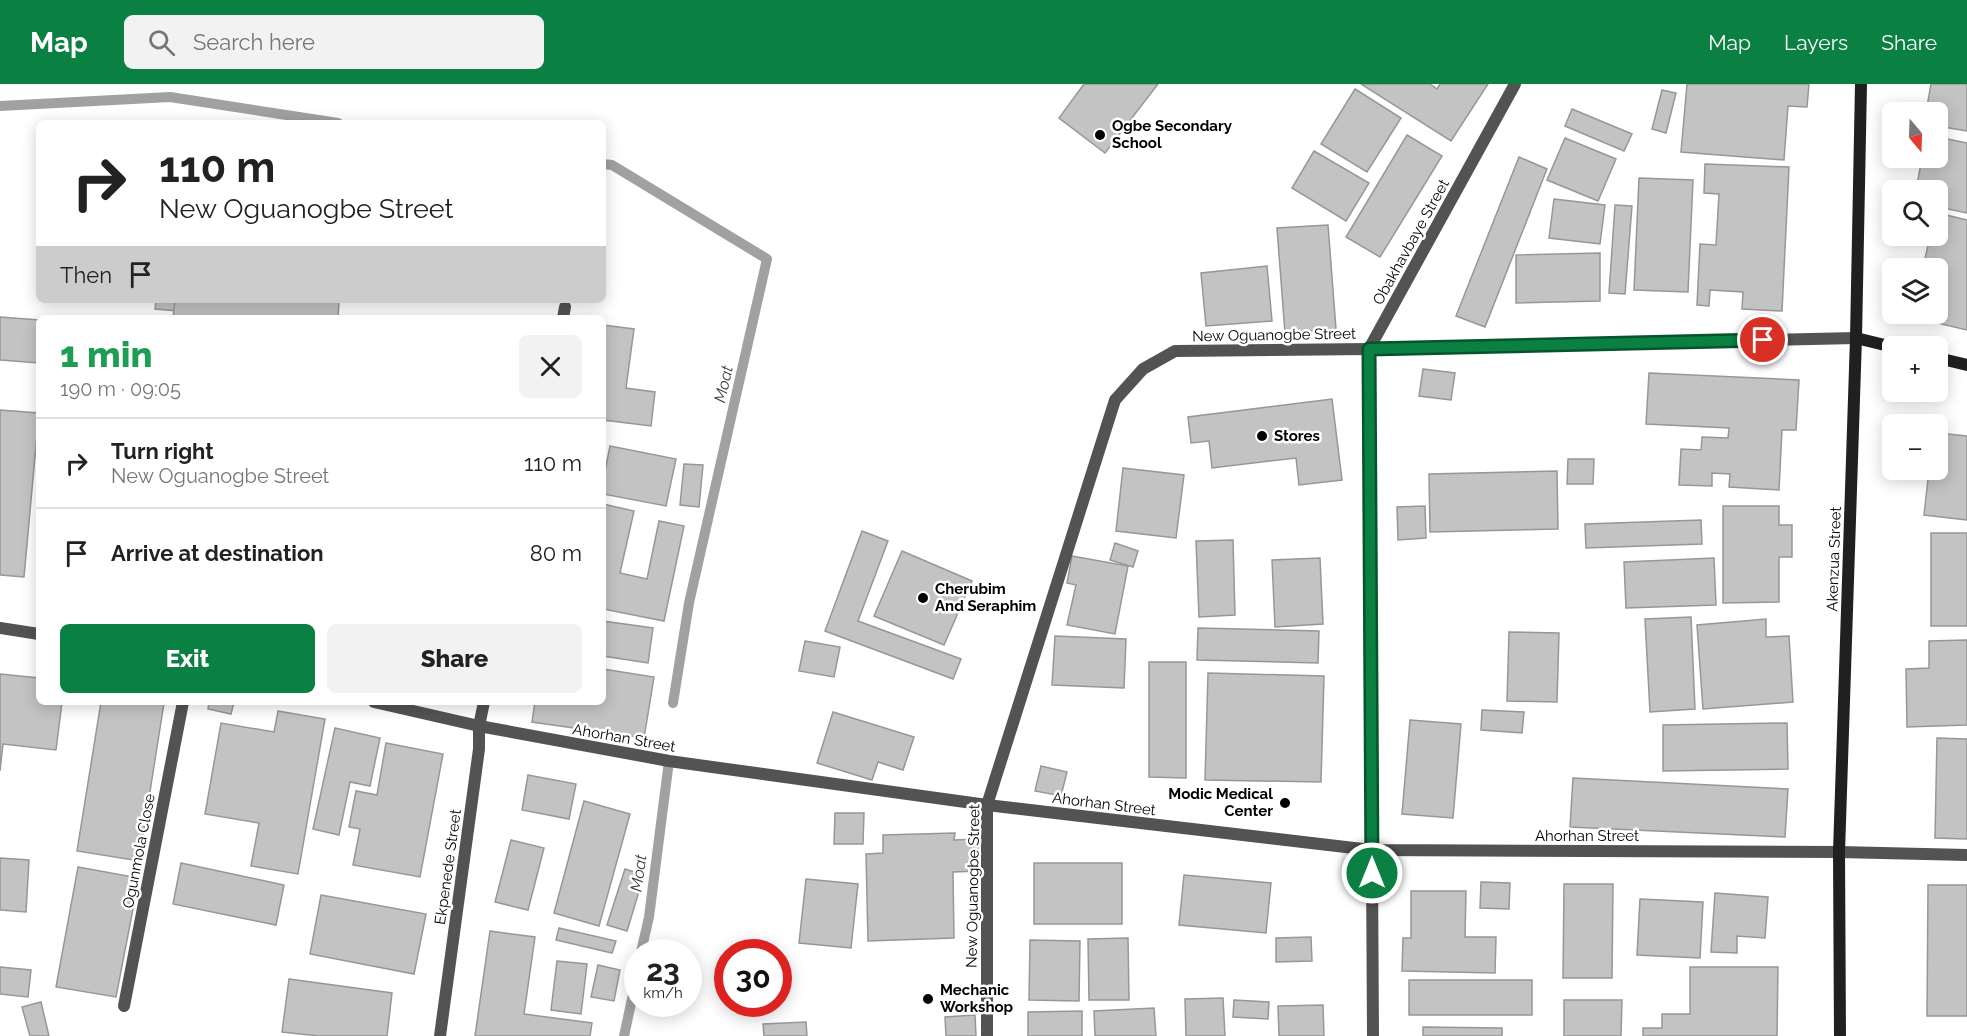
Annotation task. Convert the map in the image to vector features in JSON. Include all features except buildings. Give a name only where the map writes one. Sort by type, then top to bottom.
[{"type":"street","name":"Obakhavbaye Street","points":[[1373,1036],[1369,349],[1515,84]]},
{"type":"street","name":"Akenzua Street","points":[[1840,1036],[1839,852],[1856,338],[1861,84]]},
{"type":"street","name":"New Oguanogbe Street","points":[[987,1036],[987,806],[1114,400],[1143,369],[1176,351],[1856,338]]},
{"type":"street","points":[[1856,338],[1882,344]]},
{"type":"street","points":[[1948,360],[1967,365]]},
{"type":"street","points":[[0,628],[36,634]]},
{"type":"street","name":"Ogunmola Close","points":[[124,1006],[182,705]]},
{"type":"street","name":"Ahorhan Street","points":[[387,705],[479,726],[669,761],[987,806],[1371,850],[1839,852],[1967,855]]},
{"type":"street","name":"Ekpenede Street","points":[[440,1036],[483,705]]},
{"type":"waterway","name":"Moat","points":[[0,106],[170,97],[319,120]]},
{"type":"waterway","name":"Moat","points":[[606,164],[612,165],[767,259],[689,603],[673,703]]},
{"type":"waterway","name":"Moat","points":[[644,939],[649,917],[669,761]]},
{"type":"waterway","name":"Moat","points":[[624,1036],[628,1017]]},
{"type":"place","name":"Ogbe Secondary School","points":[[1100,135]]},
{"type":"place","name":"Stores","points":[[1262,436]]},
{"type":"place","name":"Cherubim And Seraphim","points":[[923,598]]},
{"type":"place","name":"Modic Medical Center","points":[[1285,803]]},
{"type":"place","name":"Mechanic Workshop","points":[[928,999]]},
{"type":"route","points":[[1372,873],[1369,349],[1763,340]]}]
